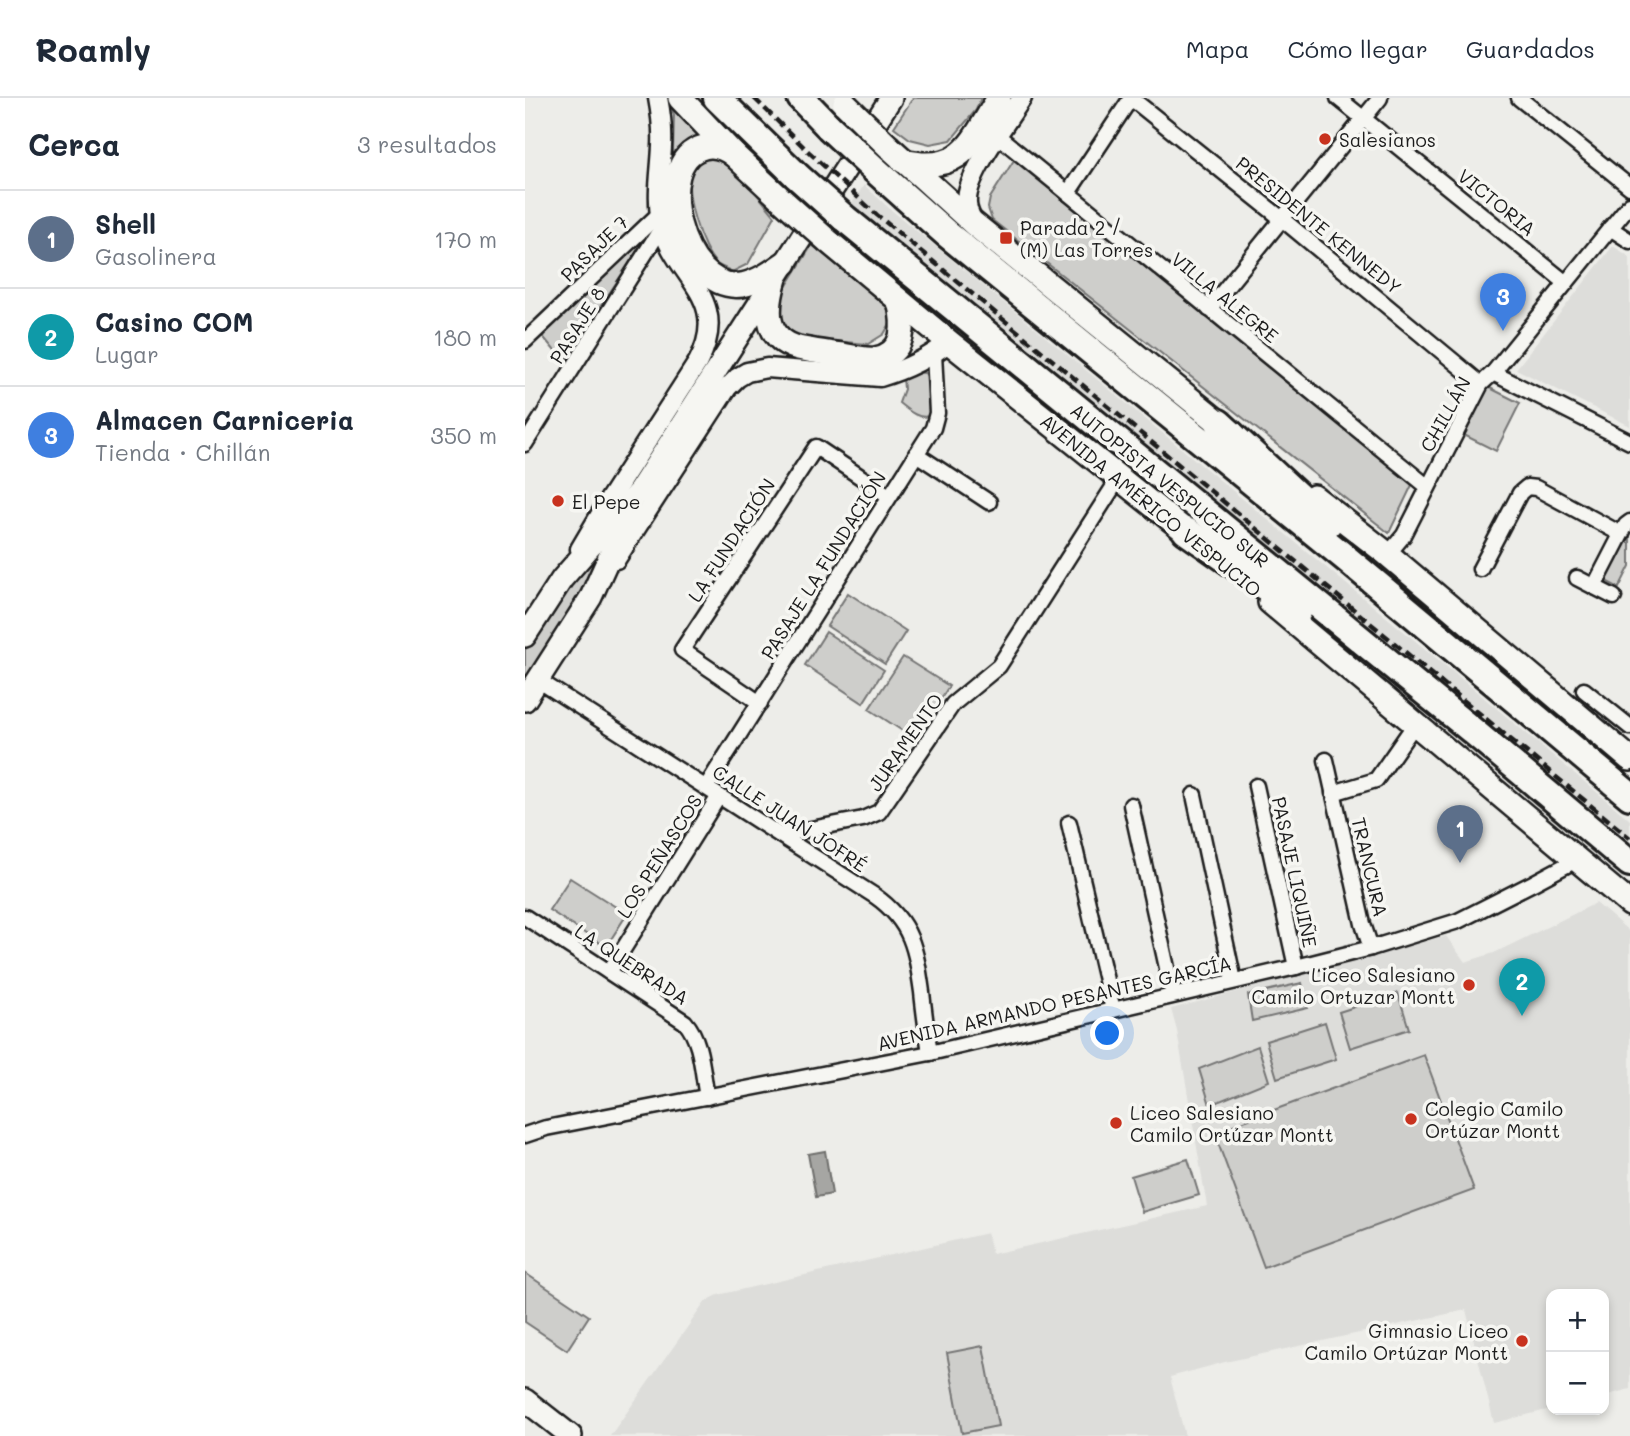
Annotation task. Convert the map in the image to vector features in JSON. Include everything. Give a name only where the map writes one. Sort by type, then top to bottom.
[{"type":"highway","name":"AUTOPISTA VESPUCIO SUR","points":[[717,98],[843,217],[1474,732],[1630,863]]},
{"type":"highway","points":[[801,98],[874,169],[964,249],[1338,551],[1630,796]]},
{"type":"highway","points":[[1219,423],[1293,489],[1476,666]]},
{"type":"highway","points":[[1186,531],[1474,732]]},
{"type":"main road","name":"AVENIDA AMÉRICO VESPUCIO","points":[[680,98],[734,155],[782,200],[899,301],[941,347],[1119,478],[1186,531],[1630,904]]},
{"type":"main road","points":[[525,700],[591,597],[639,491],[891,98]]},
{"type":"main road","points":[[896,154],[926,165],[952,160],[969,144],[999,98]]},
{"type":"main road","points":[[842,101],[896,154],[974,223],[1219,423],[1386,553],[1630,758]]},
{"type":"main road","points":[[734,155],[725,149],[708,146],[695,151],[684,162],[677,180],[676,199],[678,221],[684,240],[701,268],[725,283],[741,285],[780,270]]},
{"type":"main road","points":[[780,270],[769,303],[770,321],[779,338],[798,348],[873,359],[883,356],[895,348],[902,335],[903,318],[899,301]]},
{"type":"main road","points":[[525,636],[562,579],[639,491]]},
{"type":"main road","points":[[525,1400],[571,1436]]},
{"type":"street","points":[[562,579],[609,500],[698,362],[706,343],[709,321],[704,300],[672,250],[661,220],[659,183],[662,128],[658,98]]},
{"type":"street","points":[[974,223],[967,204],[969,185],[1022,98]]},
{"type":"street","points":[[1067,193],[1131,98]]},
{"type":"street","name":"PRESIDENTE KENNEDY","points":[[1131,98],[1481,384]]},
{"type":"street","name":"VICTORIA","points":[[1338,98],[1566,283]]},
{"type":"street","points":[[1209,309],[1380,98]]},
{"type":"street","points":[[1519,98],[1630,187]]},
{"type":"street","name":"VILLA ALEGRE","points":[[998,136],[1428,487]]},
{"type":"street","name":"CHILLÁN","points":[[1386,553],[1404,535],[1481,384],[1493,373],[1630,204]]},
{"type":"street","name":"PASAJE 7","points":[[525,341],[661,220]]},
{"type":"street","name":"PASAJE 8","points":[[525,444],[661,220]]},
{"type":"street","points":[[1610,228],[1630,241]]},
{"type":"street","points":[[591,597],[727,388],[737,378],[754,370],[767,368],[880,377],[941,347]]},
{"type":"street","name":"PASAJE LA FUNDACIÓN","points":[[706,787],[933,428],[936,420],[941,347]]},
{"type":"street","points":[[1493,373],[1630,442]]},
{"type":"street","name":"LA FUNDACIÓN","points":[[760,703],[682,650],[816,447],[889,496]]},
{"type":"street","points":[[916,454],[989,502]]},
{"type":"street","name":"JURAMENTO","points":[[780,835],[863,819],[879,812],[953,704],[999,666],[1119,478]]},
{"type":"street","points":[[1480,569],[1520,493],[1527,487],[1536,488],[1621,534]]},
{"type":"street","points":[[1594,587],[1630,522]]},
{"type":"street","points":[[1577,578],[1614,597]]},
{"type":"street","name":"CALLE JUAN JOFRÉ","points":[[538,680],[893,909],[907,928],[916,951],[930,1053]]},
{"type":"street","points":[[1584,690],[1630,727]]},
{"type":"street","points":[[1333,793],[1376,780],[1415,724]]},
{"type":"street","name":"TRANCURA","points":[[1326,760],[1363,924],[1371,948]]},
{"type":"street","name":"PASAJE LIQUIÑE","points":[[1256,786],[1296,967]]},
{"type":"street","points":[[1194,795],[1234,981]]},
{"type":"street","name":"LOS PEÑASCOS","points":[[609,972],[719,796]]},
{"type":"street","points":[[1131,805],[1173,995]]},
{"type":"street","points":[[1069,823],[1113,1010]]},
{"type":"street","name":"AVENIDA ARMANDO PESANTES GARCÍA","points":[[525,1135],[546,1128],[930,1053],[1371,948],[1458,920],[1576,860]]},
{"type":"street","name":"LA QUEBRADA","points":[[528,925],[609,972],[685,1021],[693,1031],[707,1097]]},
{"type":"shaded area","points":[[668,98],[708,137],[668,172],[673,151],[674,115]]},
{"type":"shaded area","points":[[913,98],[981,98],[976,110],[951,140],[930,144],[910,139],[894,127]]},
{"type":"shaded area","points":[[716,154],[775,216],[748,264],[732,272],[717,264],[705,247],[689,193],[689,181],[695,164]]},
{"type":"shaded area","points":[[1014,160],[1412,485],[1389,533],[992,220],[988,208],[990,198]]},
{"type":"shaded area","points":[[864,185],[1630,820],[1630,846],[888,235],[852,203]]},
{"type":"shaded area","points":[[647,236],[564,362],[540,333]]},
{"type":"shaded area","points":[[812,245],[890,308],[892,320],[884,334],[868,344],[810,339],[794,334],[779,320],[778,300]]},
{"type":"shaded area","points":[[1613,246],[1630,257],[1630,426],[1516,369]]},
{"type":"shaded area","points":[[914,372],[925,373],[930,383],[929,416],[917,415],[899,403],[904,389],[903,378]]},
{"type":"shaded area","points":[[1488,387],[1520,403],[1496,451],[1464,435]]},
{"type":"shaded area","points":[[1630,528],[1630,566],[1619,588],[1604,580]]},
{"type":"shaded area","points":[[603,541],[596,574],[525,687],[525,650],[572,576]]},
{"type":"shaded area","points":[[848,593],[906,631],[885,664],[827,626]]},
{"type":"shaded area","points":[[826,632],[884,670],[863,703],[805,665]]},
{"type":"shaded area","points":[[903,657],[949,686],[915,739],[869,709]]},
{"type":"shaded area","points":[[570,878],[627,914],[606,947],[549,910]]},
{"type":"shaded area","name":"Colegio Camilo Ortúzar Montt","points":[[1596,903],[1630,932],[1630,1389],[1609,1395],[1609,1289],[1546,1289],[1546,1410],[1494,1423],[1466,1310],[1225,1362],[1170,1377],[1185,1436],[610,1436],[706,1301],[718,1295],[987,1233],[992,1254],[1207,1206],[1171,1009],[1446,936],[1465,962],[1494,953]]},
{"type":"shaded area","points":[[1302,983],[1308,1008],[1252,1021],[1248,995]]},
{"type":"shaded area","points":[[1398,993],[1409,1029],[1350,1048],[1339,1012]]},
{"type":"shaded area","points":[[1325,1022],[1336,1059],[1277,1078],[1266,1041]]},
{"type":"shaded area","points":[[1258,1046],[1269,1081],[1210,1105],[1199,1069]]},
{"type":"shaded area","points":[[1424,1055],[1474,1190],[1264,1267],[1214,1132]]},
{"type":"shaded area","points":[[825,1151],[832,1194],[816,1197],[808,1154]]},
{"type":"shaded area","points":[[1188,1159],[1199,1195],[1142,1212],[1131,1176]]},
{"type":"shaded area","points":[[525,1273],[589,1316],[567,1350],[525,1322]]},
{"type":"shaded area","points":[[983,1346],[998,1426],[962,1433],[947,1353]]},
{"type":"railway","points":[[754,98],[877,215],[1630,838]]},
{"type":"place","name":"Salesianos","points":[[1325,139]]},
{"type":"place","name":"Parada 2 / (M) Las Torres","points":[[1006,238]]},
{"type":"place","name":"Almacen Carniceria","points":[[1503,331]]},
{"type":"place","name":"El Pepe","points":[[558,501]]},
{"type":"place","name":"Shell","points":[[1460,863]]},
{"type":"place","name":"Liceo Salesiano Camilo Ortuzar Montt","points":[[1469,985]]},
{"type":"place","name":"Casino COM","points":[[1522,1016]]},
{"type":"place","name":"Colegio Camilo Ortúzar Montt","points":[[1411,1119]]},
{"type":"place","name":"Liceo Salesiano Camilo Ortúzar Montt","points":[[1116,1123]]},
{"type":"place","name":"Gimnasio Liceo Camilo Ortúzar Montt","points":[[1522,1341]]}]
